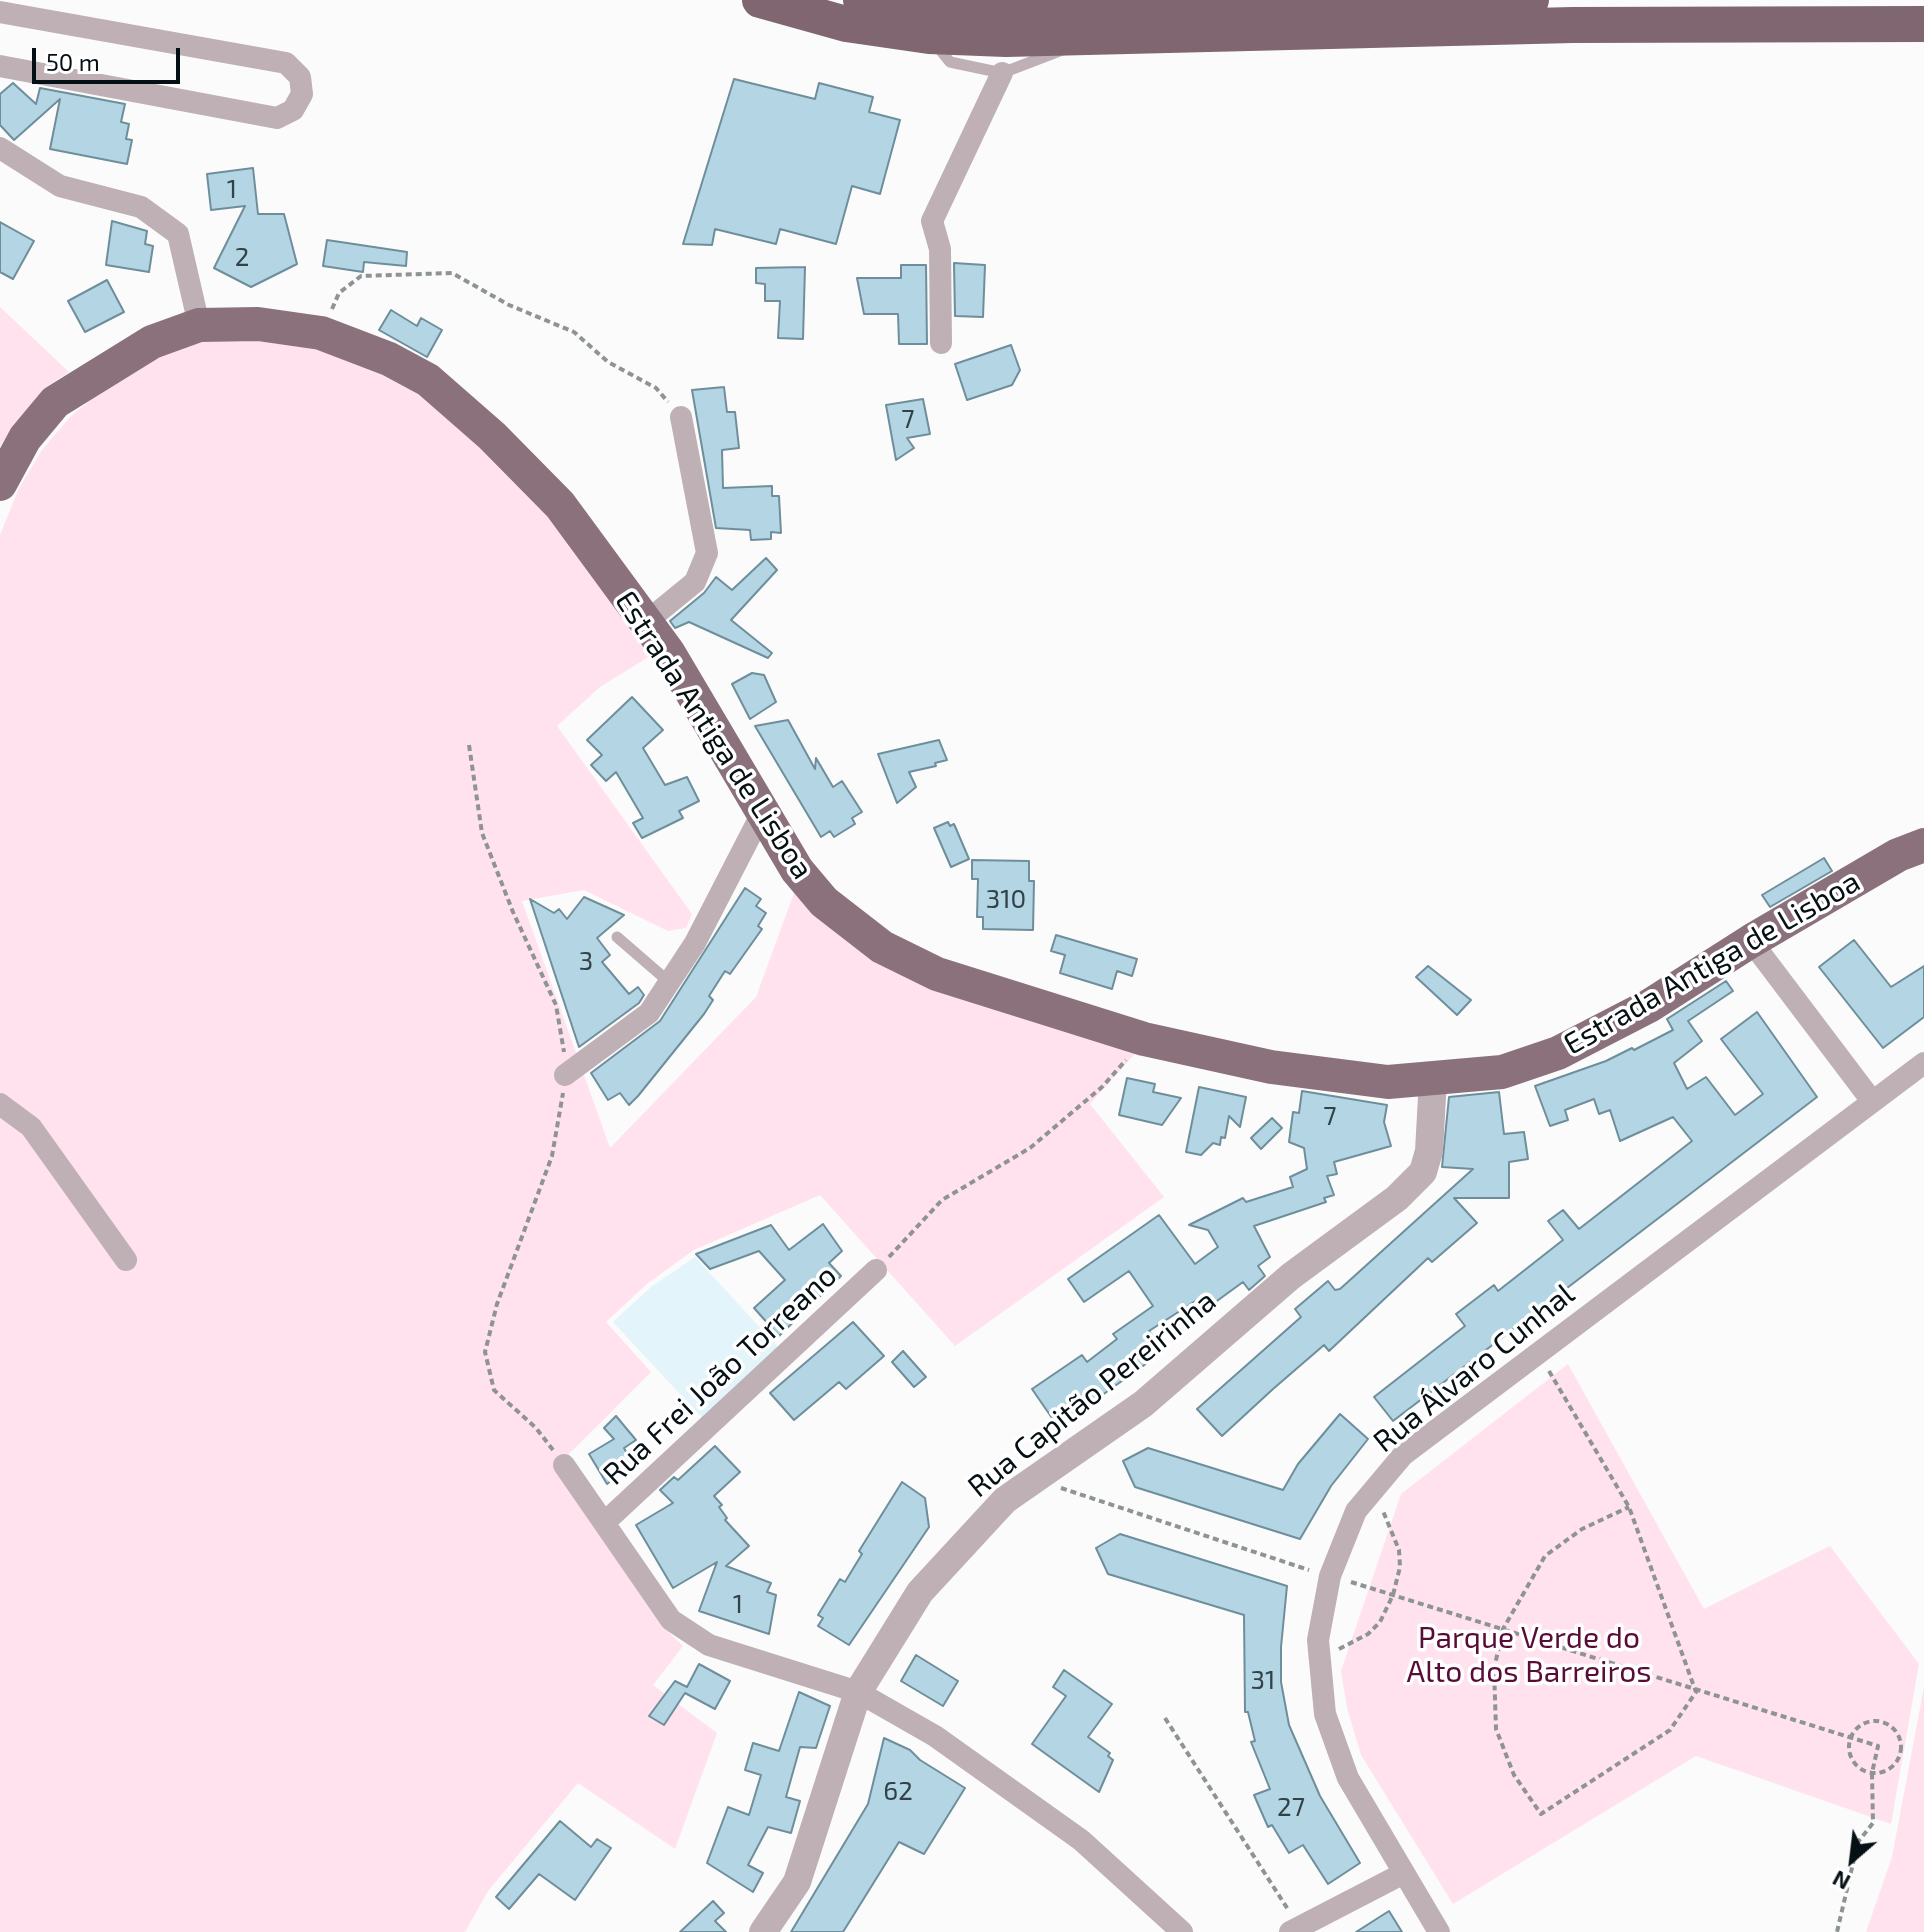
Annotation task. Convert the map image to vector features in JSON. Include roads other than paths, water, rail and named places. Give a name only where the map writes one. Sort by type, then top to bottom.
[{"type":"highway","points":[[760,0],[846,24],[929,36],[1085,37],[1573,25],[1913,27]]},
{"type":"highway","points":[[861,0],[932,10],[1007,11],[1531,0]]},
{"type":"main road","name":"Estrada Antiga de Lisboa","points":[[0,484],[25,438],[55,402],[152,342],[199,325],[258,324],[321,333],[389,359],[428,380],[492,436],[560,505],[668,652],[797,870],[824,902],[882,947],[937,974],[1144,1039],[1271,1067],[1388,1082],[1502,1072],[1558,1053],[1649,1006],[1751,941],[1898,855],[1924,845]]},
{"type":"street","points":[[0,12],[286,63],[300,77],[302,94],[293,110],[277,118],[0,66]]},
{"type":"street","points":[[941,343],[940,249],[932,221],[1002,73]]},
{"type":"street","points":[[0,148],[60,186],[141,207],[178,234],[199,325]]},
{"type":"street","points":[[646,622],[695,582],[707,553],[681,417]]},
{"type":"street","points":[[565,1075],[649,1013],[695,943],[762,813]]},
{"type":"street","points":[[1751,941],[1872,1101]]},
{"type":"street","name":"Rua Álvaro Cunhal","points":[[1439,1932],[1348,1778],[1325,1714],[1318,1640],[1330,1576],[1356,1511],[1403,1455],[1924,1063]]},
{"type":"street","name":"Rua Capitão Pereirinha","points":[[763,1932],[797,1882],[858,1692],[920,1592],[1005,1500],[1143,1404],[1291,1276],[1397,1198],[1423,1172],[1429,1151],[1433,1079]]},
{"type":"street","points":[[0,1104],[31,1127],[126,1260]]},
{"type":"street","name":"Rua Frei João Torreano","points":[[604,1523],[876,1270]]},
{"type":"street","name":"Rua Frei João Torreano","points":[[564,1465],[671,1620],[709,1645],[858,1692],[935,1736],[1081,1840],[1182,1932]]},
{"type":"street","points":[[1295,1930],[1404,1873]]},
{"type":"lane","points":[[929,36],[950,62],[1002,73],[1054,55],[1085,37]]},
{"type":"lane","points":[[617,937],[669,982]]},
{"type":"park label","name":"Parque Verde do Alto dos Barreiros","points":[[1529,1655]]}]
